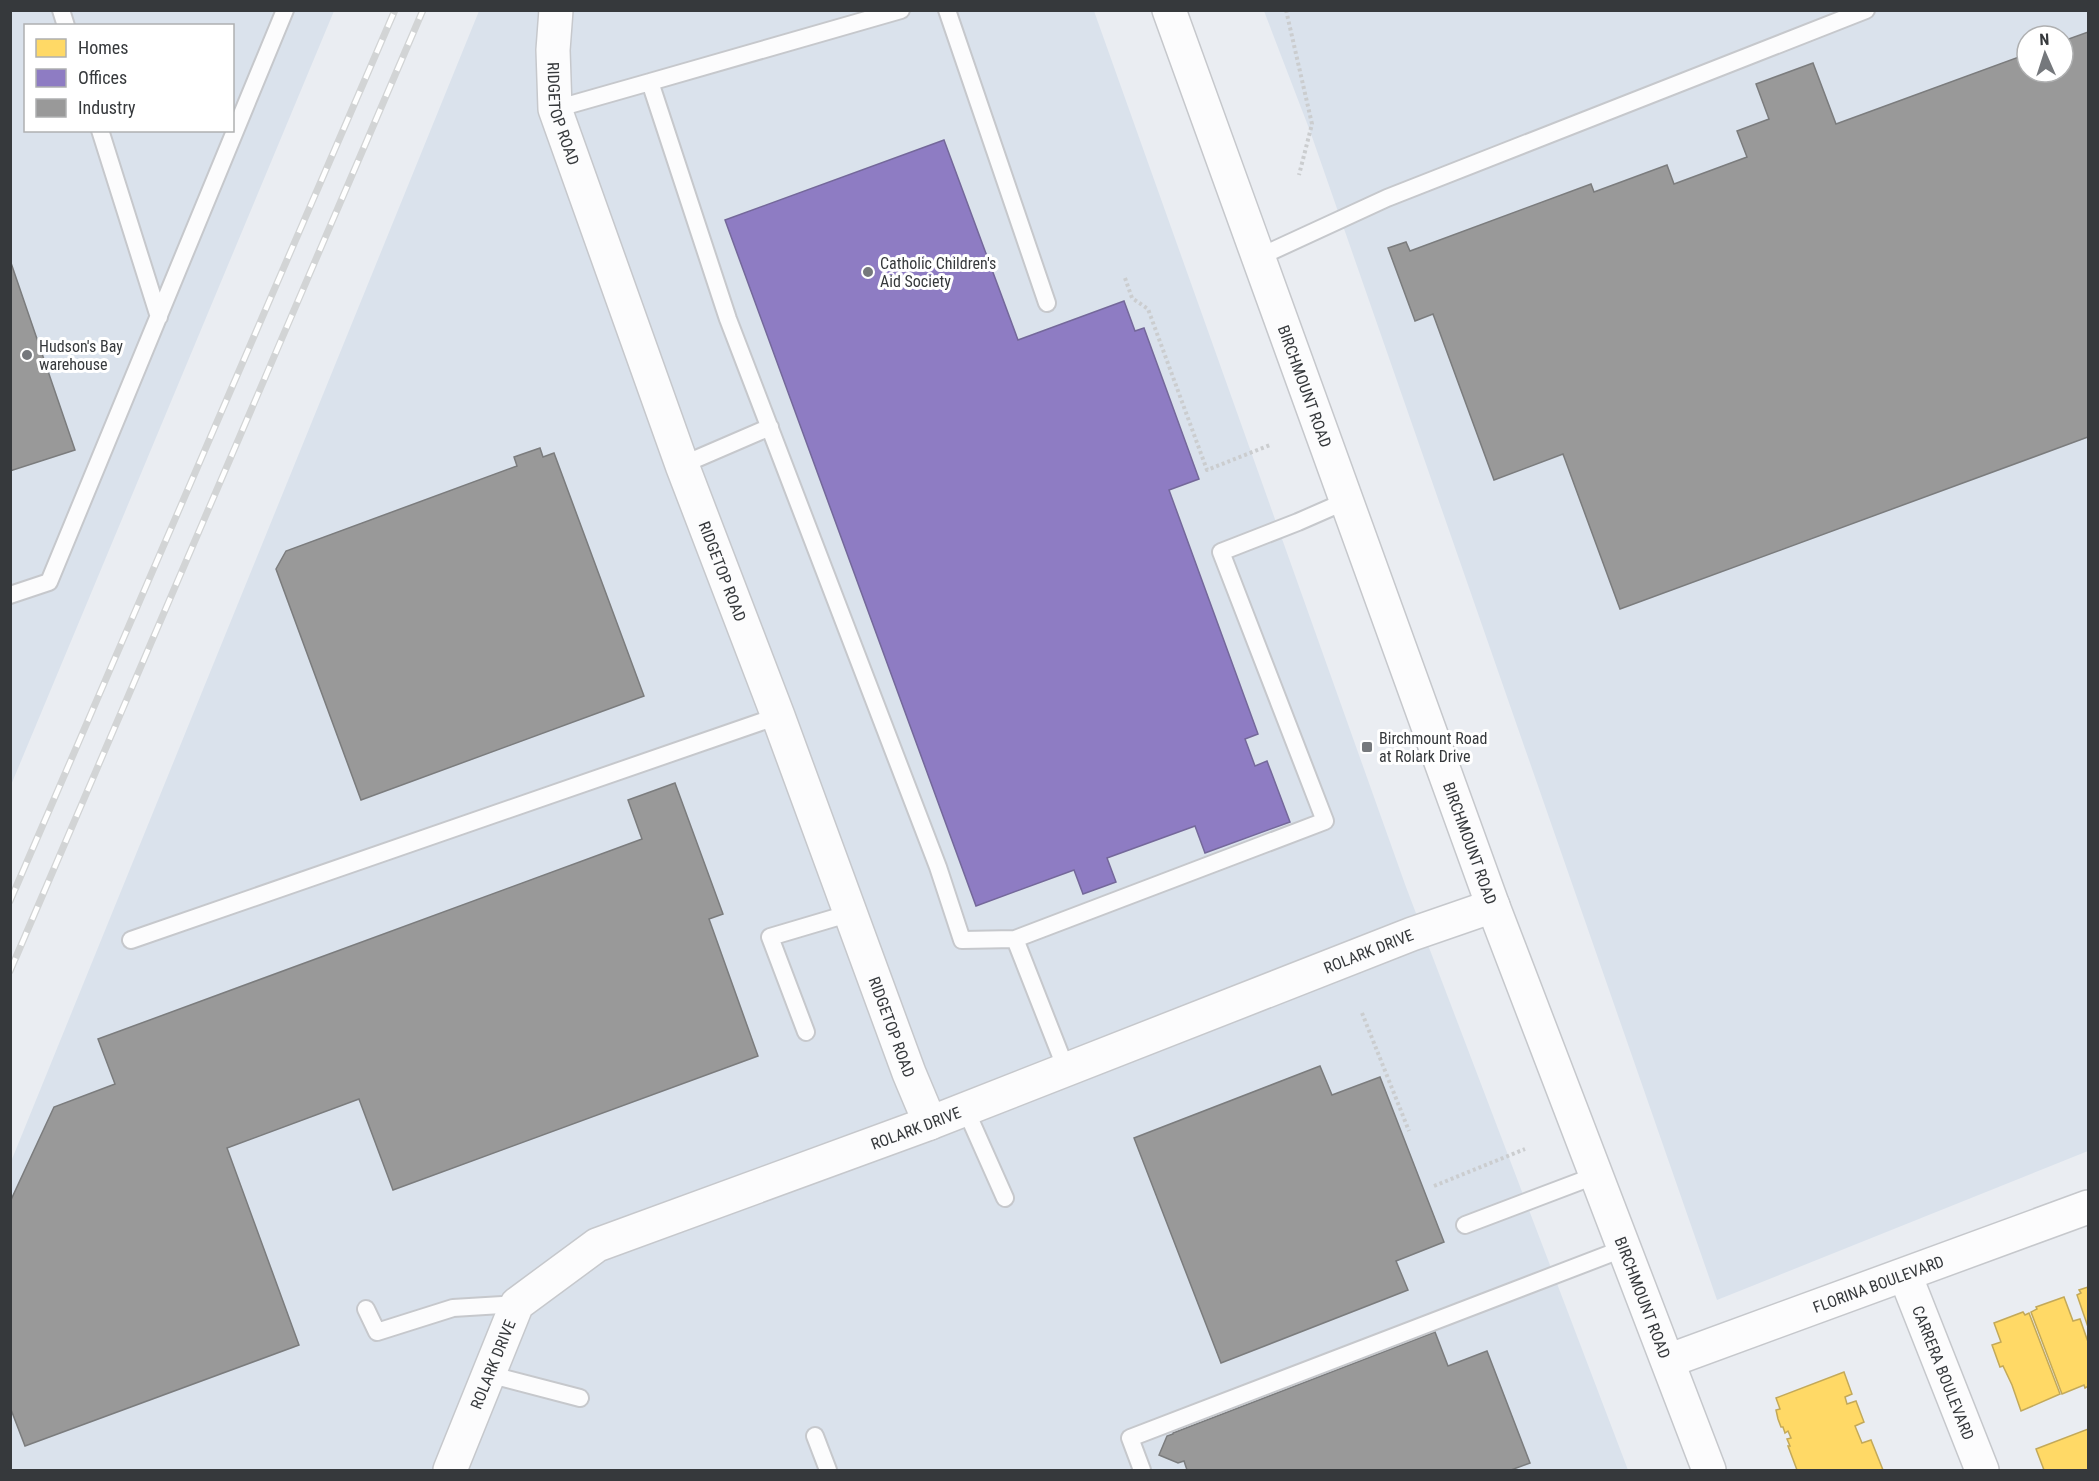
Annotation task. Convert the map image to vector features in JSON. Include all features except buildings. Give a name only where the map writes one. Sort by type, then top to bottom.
[{"type":"street","name":"RIDGETOP ROAD","points":[[556,10],[553,50],[555,109],[682,465],[909,1073],[930,1123]]},
{"type":"street","name":"BIRCHMOUNT ROAD","points":[[1169,10],[1493,906],[1668,1361],[1703,1469]]},
{"type":"street","name":"ROLARK DRIVE","points":[[450,1470],[517,1304],[597,1245],[930,1123],[1412,934],[1493,906]]},
{"type":"street","name":"FLORINA BOULEVARD","points":[[1668,1361],[2088,1207]]},
{"type":"street","name":"CARRERA BOULEVARD","points":[[1905,1275],[1982,1470]]},
{"type":"lane","points":[[10,595],[49,582],[285,10]]},
{"type":"lane","points":[[555,109],[901,10]]},
{"type":"lane","points":[[947,10],[1047,303]]},
{"type":"lane","points":[[1259,256],[1386,198],[1866,10]]},
{"type":"lane","points":[[650,82],[728,319],[938,867],[962,940],[1015,939],[1326,821],[1221,552],[1346,501]]},
{"type":"lane","points":[[100,132],[159,316]]},
{"type":"lane","points":[[682,465],[770,427]]},
{"type":"lane","points":[[131,940],[778,717]]},
{"type":"lane","points":[[806,1032],[770,937],[851,913]]},
{"type":"lane","points":[[1015,939],[1066,1069]]},
{"type":"lane","points":[[964,1108],[1005,1198]]},
{"type":"lane","points":[[1465,1225],[1596,1175]]},
{"type":"lane","points":[[1142,1470],[1130,1438],[1625,1248]]},
{"type":"lane","points":[[366,1309],[377,1332],[453,1308],[517,1304]]},
{"type":"lane","points":[[488,1374],[580,1398]]},
{"type":"lane","points":[[815,1436],[828,1470]]},
{"type":"path","points":[[1286,10],[1312,124],[1299,175]]},
{"type":"path","points":[[1125,278],[1132,298],[1148,309],[1207,470],[1270,445]]},
{"type":"path","points":[[1362,1013],[1409,1131]]},
{"type":"path","points":[[1434,1186],[1525,1149]]},
{"type":"shaded area","points":[[11,11],[334,11],[11,785]]},
{"type":"shaded area","points":[[479,11],[1094,11],[1406,887],[1628,1470],[11,1470],[10,1164]]},
{"type":"shaded area","points":[[1264,11],[2088,11],[2088,1151],[1717,1300],[1310,131]]},
{"type":"railway","points":[[10,901],[395,10]]},
{"type":"railway","points":[[10,971],[423,10]]},
{"type":"place","name":"Catholic Children's Aid Society","points":[[868,272]]},
{"type":"place","name":"Hudson's Bay warehouse","points":[[27,355]]},
{"type":"place","name":"Birchmount Road at Rolark Drive","points":[[1367,747]]}]
